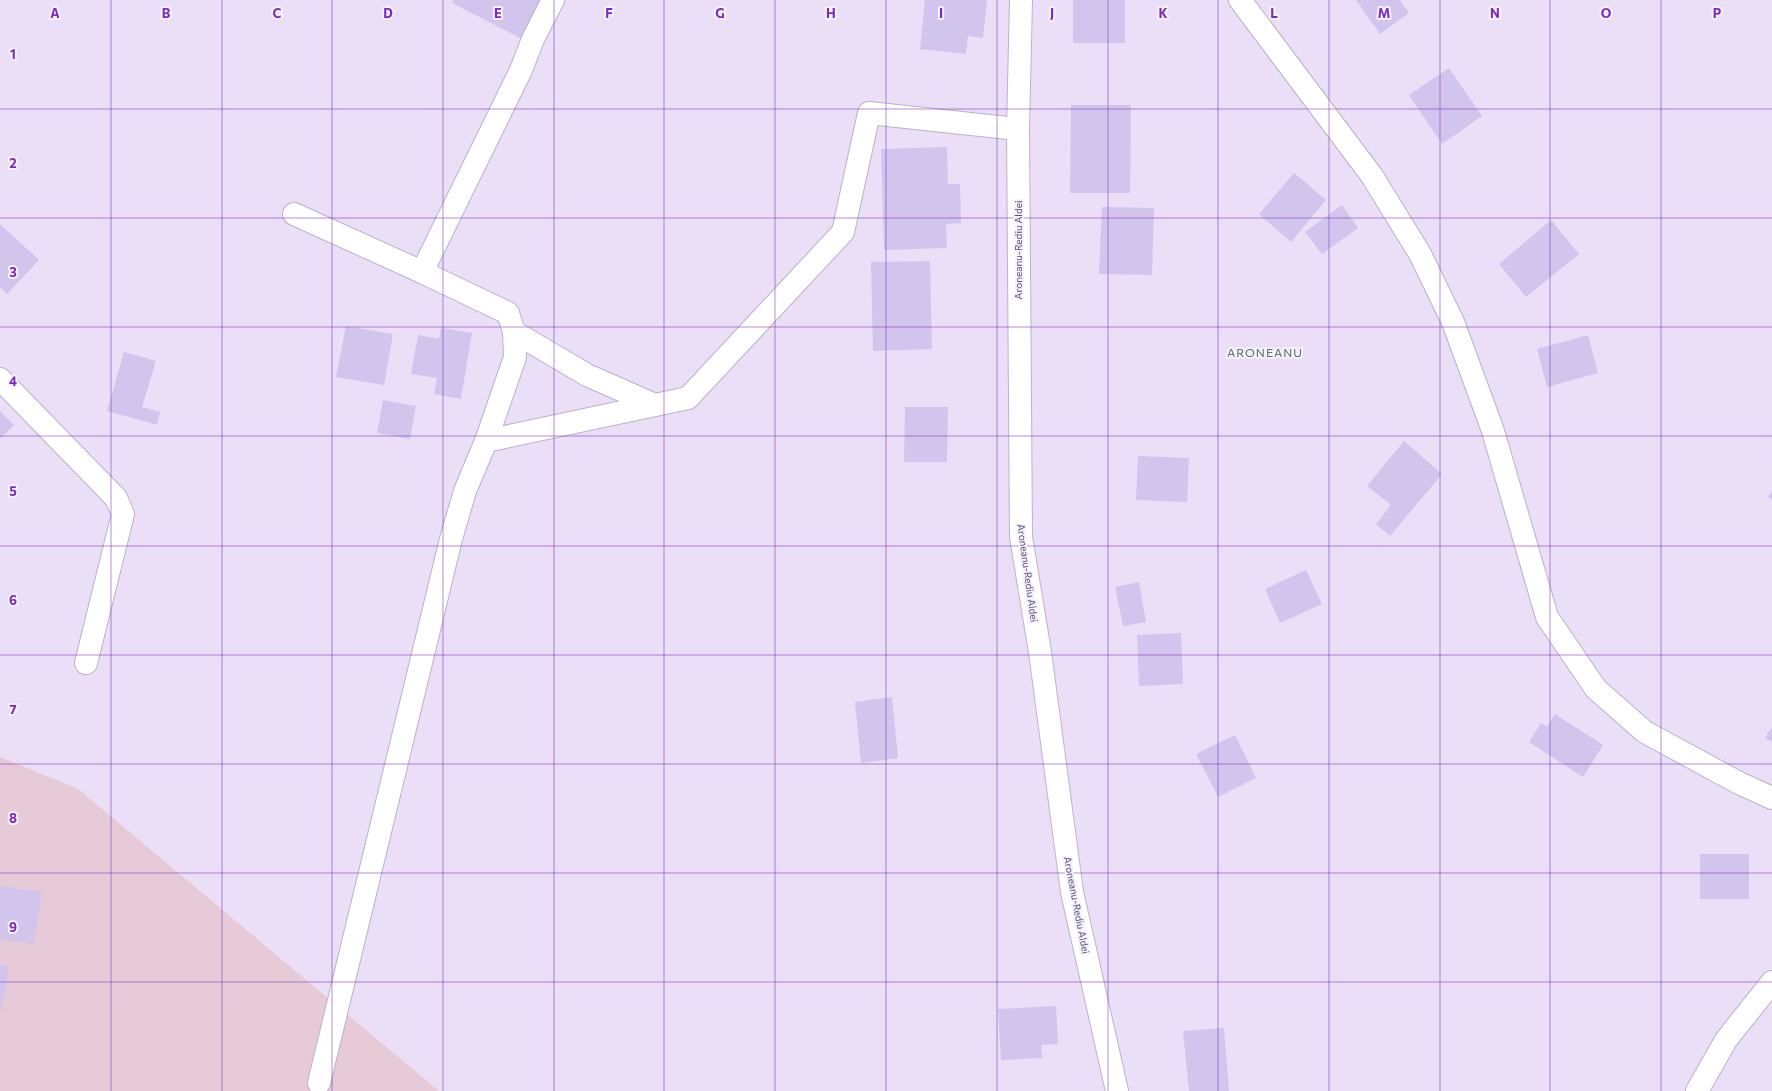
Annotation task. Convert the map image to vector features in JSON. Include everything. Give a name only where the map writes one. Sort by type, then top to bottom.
[{"type":"street","points":[[422,272],[521,70],[553,0]]},
{"type":"street","name":"Aroneanu-Rediu Aldei","points":[[1021,0],[1018,129],[1021,537],[1040,652],[1072,892],[1117,1091]]},
{"type":"street","points":[[1240,0],[1372,176],[1420,254],[1453,322],[1493,431],[1547,617],[1596,689],[1645,732],[1739,783],[1772,798]]},
{"type":"street","points":[[486,441],[688,398],[843,232],[869,113],[1018,129]]},
{"type":"street","points":[[294,214],[508,313],[514,332],[515,357],[486,441],[465,491],[451,539],[319,1083]]},
{"type":"street","points":[[514,332],[587,375],[655,405]]},
{"type":"street","points":[[0,379],[116,498],[123,514],[86,664]]},
{"type":"street","points":[[1697,1091],[1726,1040],[1772,982]]},
{"type":"shaded area","points":[[0,0],[1772,0],[1772,1091],[439,1091],[77,788],[0,757]]},
{"type":"shaded area","points":[[0,757],[77,788],[439,1091],[0,1091]]},
{"type":"building","points":[[453,0],[549,0],[528,42],[452,3]]},
{"type":"building","points":[[925,0],[987,0],[983,38],[968,36],[966,54],[920,49]]},
{"type":"building","points":[[1073,0],[1125,0],[1125,43],[1073,43]]},
{"type":"building","points":[[1356,0],[1400,0],[1409,13],[1380,34]]},
{"type":"building","points":[[1449,68],[1482,116],[1442,144],[1409,95]]},
{"type":"building","points":[[1071,105],[1131,105],[1130,193],[1070,193]]},
{"type":"building","points":[[947,147],[948,184],[960,184],[961,223],[946,224],[947,248],[884,250],[881,149]]},
{"type":"building","points":[[1294,173],[1326,200],[1291,242],[1259,214]]},
{"type":"building","points":[[1342,205],[1358,228],[1322,254],[1305,232]]},
{"type":"building","points":[[1102,207],[1154,208],[1152,275],[1099,274]]},
{"type":"building","points":[[1551,220],[1579,254],[1526,297],[1499,264]]},
{"type":"building","points":[[0,224],[39,260],[7,294],[0,287]]},
{"type":"building","points":[[930,261],[932,349],[873,351],[871,262]]},
{"type":"building","points":[[346,326],[393,334],[384,385],[336,377]]},
{"type":"building","points":[[441,328],[472,333],[461,399],[434,394],[437,378],[411,374],[418,335],[439,339]]},
{"type":"building","points":[[1588,335],[1598,373],[1547,387],[1537,349]]},
{"type":"building","points":[[124,352],[156,361],[142,407],[160,412],[157,425],[107,411]]},
{"type":"building","points":[[383,400],[416,406],[410,439],[377,433]]},
{"type":"building","points":[[905,407],[948,407],[947,462],[904,462]]},
{"type":"building","points":[[0,411],[14,425],[0,439]]},
{"type":"building","points":[[1404,441],[1442,474],[1390,536],[1376,524],[1391,505],[1367,486]]},
{"type":"building","points":[[1138,456],[1189,458],[1187,502],[1136,500]]},
{"type":"building","points":[[1772,491],[1772,500],[1768,497]]},
{"type":"building","points":[[1306,570],[1322,604],[1280,623],[1265,589]]},
{"type":"building","points":[[1139,582],[1146,622],[1123,626],[1115,587]]},
{"type":"building","points":[[1181,633],[1183,684],[1139,686],[1137,635]]},
{"type":"building","points":[[892,697],[898,758],[861,763],[855,702]]},
{"type":"building","points":[[1555,714],[1603,745],[1583,777],[1529,742],[1541,723],[1547,727]]},
{"type":"building","points":[[1772,727],[1772,742],[1765,738]]},
{"type":"building","points":[[1235,735],[1256,778],[1218,797],[1196,754]]},
{"type":"building","points":[[1700,854],[1749,854],[1749,899],[1700,899]]},
{"type":"building","points":[[0,886],[42,892],[34,944],[0,939]]},
{"type":"building","points":[[0,965],[9,966],[1,1012],[0,1012]]},
{"type":"building","points":[[1056,1006],[1058,1044],[1041,1045],[1042,1058],[1001,1060],[998,1009]]},
{"type":"building","points":[[1224,1028],[1229,1091],[1189,1091],[1183,1031]]},
{"type":"district","name":"ARONEANU","points":[[1265,352]]}]
